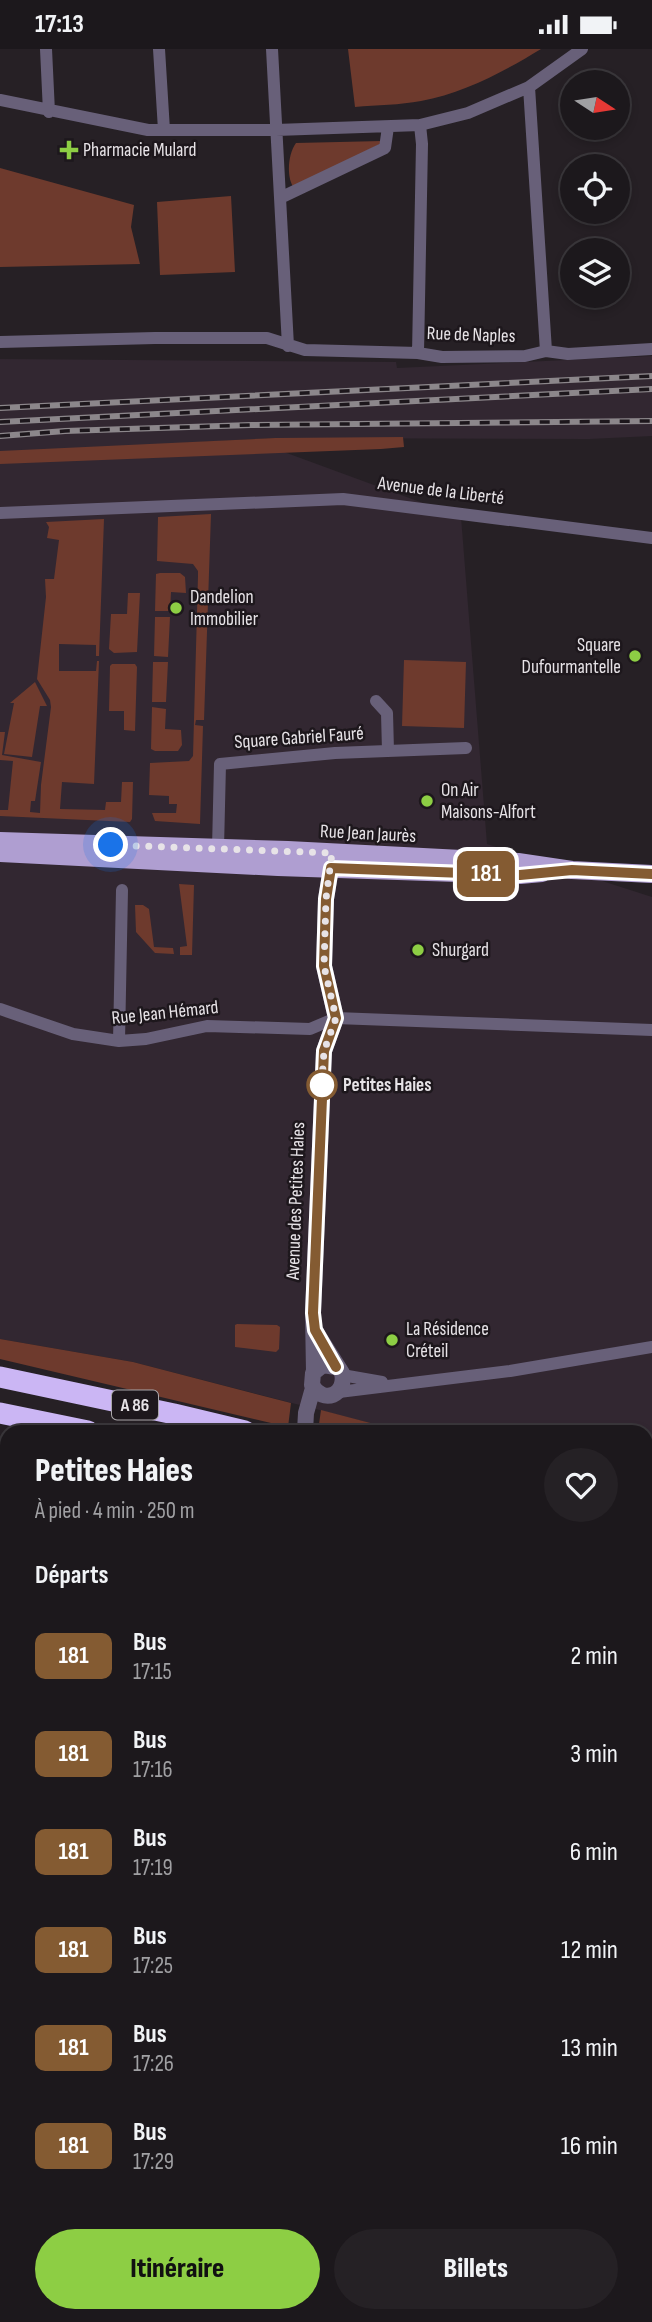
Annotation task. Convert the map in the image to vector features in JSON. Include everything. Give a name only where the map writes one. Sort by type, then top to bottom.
[{"type":"highway","name":"A 86","points":[[0,1377],[220,1425]]},
{"type":"highway","name":"A 86","points":[[0,1413],[59,1425]]},
{"type":"main road","name":"Rue Jean Jaurès","points":[[0,841],[288,851],[332,860],[520,875],[572,870],[652,874]]},
{"type":"main road","points":[[0,853],[332,860]]},
{"type":"street","points":[[46,49],[49,112]]},
{"type":"street","points":[[159,49],[164,130]]},
{"type":"street","points":[[272,49],[288,346]]},
{"type":"street","points":[[0,100],[148,130],[421,125],[468,113],[529,86],[582,49]]},
{"type":"street","points":[[529,86],[546,351]]},
{"type":"street","points":[[418,353],[421,125]]},
{"type":"street","points":[[280,198],[385,148],[388,127]]},
{"type":"street","name":"Rue de Naples","points":[[0,342],[267,338],[304,350],[418,353],[442,357],[525,356],[546,351],[568,354],[652,349]]},
{"type":"street","name":"Avenue de la Liberté","points":[[0,513],[343,499],[582,527],[652,538]]},
{"type":"street","points":[[376,701],[387,713],[387,751]]},
{"type":"street","name":"Square Gabriel Fauré","points":[[218,848],[220,764],[335,753],[466,748]]},
{"type":"street","points":[[332,860],[326,899],[324,966],[336,1018],[652,1030]]},
{"type":"street","points":[[119,1041],[122,890]]},
{"type":"street","name":"Rue Jean Hémard","points":[[0,1009],[73,1034],[119,1041],[146,1039],[206,1026],[310,1029],[336,1018]]},
{"type":"street","name":"Avenue des Petites Haies","points":[[306,1425],[313,1380],[313,1313],[324,1051],[336,1018]]},
{"type":"street","name":"Avenue des Petites Haies","points":[[308,1425],[319,1404],[334,1394],[343,1383],[315,1330]]},
{"type":"street","points":[[393,1385],[339,1371],[325,1364],[313,1380],[320,1395],[334,1394],[510,1371],[652,1347]]},
{"type":"shaded area","points":[[348,49],[541,49],[499,73],[453,93],[413,102],[355,107]]},
{"type":"shaded area","points":[[382,141],[294,188],[291,183],[289,165],[296,143]]},
{"type":"shaded area","points":[[0,168],[134,205],[131,227],[140,264],[0,267]]},
{"type":"shaded area","points":[[231,196],[235,272],[160,275],[157,202]]},
{"type":"shaded area","points":[[652,356],[652,436],[589,439],[275,438],[164,444],[265,445],[461,517],[487,844],[652,897],[652,1425],[378,1425],[133,1362],[0,1339],[0,359],[396,362],[397,368]]},
{"type":"shaded area","points":[[403,437],[404,447],[381,449],[0,464],[0,451],[275,438]]},
{"type":"shaded area","points":[[211,514],[204,720],[196,720],[195,725],[203,726],[200,824],[155,821],[152,813],[176,813],[177,804],[169,804],[169,796],[149,795],[150,763],[189,761],[193,756],[198,576],[193,564],[157,561],[158,517]]},
{"type":"shaded area","points":[[104,519],[99,656],[96,656],[96,645],[59,644],[59,671],[96,671],[99,661],[94,784],[62,782],[60,809],[105,810],[106,802],[121,802],[122,782],[133,782],[132,819],[130,822],[0,816],[0,810],[8,810],[13,761],[0,760],[0,732],[5,732],[2,755],[41,762],[35,801],[31,801],[30,812],[40,813],[51,707],[50,700],[37,679],[46,597],[45,579],[54,579],[59,540],[47,538],[49,527],[46,522]]},
{"type":"shaded area","points":[[180,573],[185,577],[186,593],[171,592],[170,611],[155,611],[156,574]]},
{"type":"shaded area","points":[[128,593],[140,593],[137,652],[114,653],[109,649],[111,614],[127,614]]},
{"type":"shaded area","points":[[155,617],[170,617],[168,657],[154,656]]},
{"type":"shaded area","points":[[404,660],[466,662],[464,728],[402,726]]},
{"type":"shaded area","points":[[153,662],[168,662],[166,702],[152,702]]},
{"type":"shaded area","points":[[112,664],[135,664],[137,667],[135,731],[124,730],[124,711],[109,711]]},
{"type":"shaded area","points":[[35,682],[47,706],[40,706],[32,757],[4,754],[14,703],[10,703]]},
{"type":"shaded area","points":[[152,707],[166,709],[165,729],[181,730],[182,745],[178,751],[151,749]]},
{"type":"shaded area","points":[[179,884],[194,885],[192,955],[180,955],[180,947],[187,946]]},
{"type":"shaded area","points":[[135,905],[143,905],[149,909],[154,947],[173,948],[174,954],[155,953],[136,932]]},
{"type":"shaded area","points":[[237,1324],[277,1325],[280,1327],[279,1349],[276,1352],[235,1347]]},
{"type":"shaded area","points":[[0,1339],[133,1362],[291,1403],[288,1425],[280,1425],[0,1359]]},
{"type":"shaded area","points":[[321,1410],[378,1425],[319,1425]]},
{"type":"railway","points":[[0,408],[652,376]]},
{"type":"railway","points":[[0,422],[652,389]]},
{"type":"railway","points":[[0,436],[65,431],[251,425],[652,421]]},
{"type":"bus line","name":"181","points":[[336,1367],[315,1330],[313,1313],[324,1051],[336,1018],[324,966],[326,899],[331,868],[520,875],[572,870],[652,874]]},
{"type":"place","name":"Pharmacie Mulard","points":[[69,150]]},
{"type":"place","name":"Dandelion Immobilier","points":[[176,608]]},
{"type":"place","name":"Square Dufourmantelle","points":[[635,656]]},
{"type":"place","name":"On Air Maisons-Alfort","points":[[427,801]]},
{"type":"place","name":"Shurgard","points":[[418,950]]},
{"type":"place","name":"Petites Haies","points":[[322,1085]]},
{"type":"place","name":"La Résidence Créteil","points":[[392,1340]]},
{"type":"route","points":[[111,845],[332,853],[326,899],[324,966],[336,1018],[324,1051],[321,1095],[322,1085]]}]
